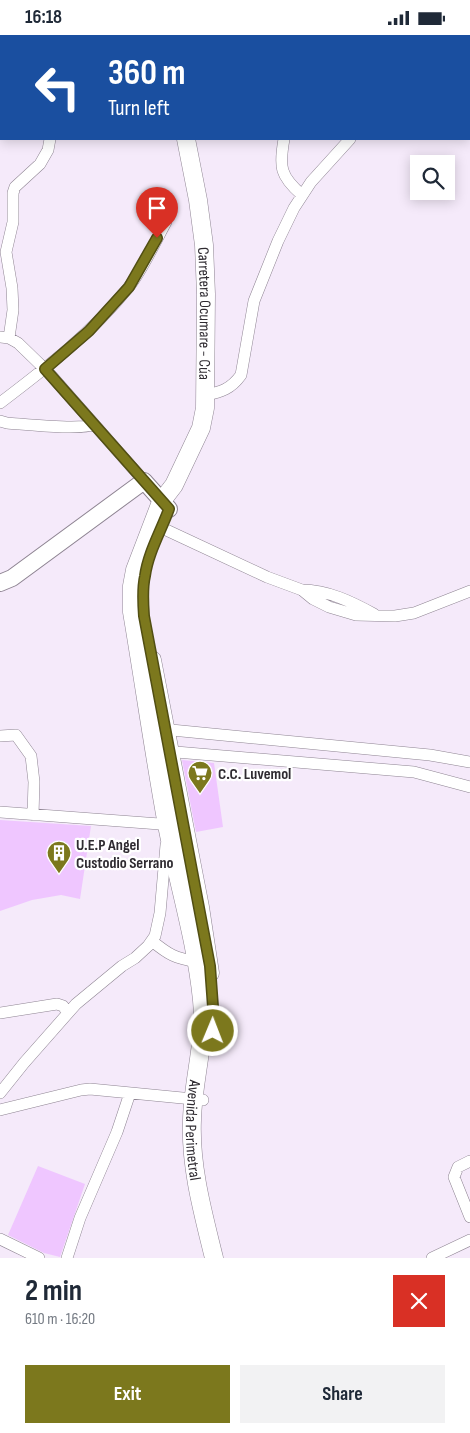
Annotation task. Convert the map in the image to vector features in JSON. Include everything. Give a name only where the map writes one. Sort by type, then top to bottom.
[{"type":"main road","name":"Carretera Ocumare - Cúa","points":[[174,485],[201,428],[206,395],[204,245],[198,200],[186,140]]},
{"type":"main road","name":"Avenida Perimetral","points":[[174,485],[135,570],[132,612],[163,751],[197,962],[203,1019],[198,1099],[204,1171],[226,1258]]},
{"type":"main road","name":"Avenida Perimetral","points":[[158,728],[143,597],[145,576],[162,528],[165,506]]},
{"type":"main road","name":"Avenida Perimetral","points":[[175,825],[202,917],[211,982],[213,1031],[192,1121],[194,1166],[214,1258]]},
{"type":"street","points":[[50,140],[48,150],[40,164],[15,187],[12,193],[13,222],[7,240],[6,252],[12,288],[13,310],[4,337],[18,343],[45,369],[165,506]]},
{"type":"street","points":[[284,140],[280,158],[282,169],[286,179],[302,195]]},
{"type":"street","points":[[206,395],[227,389],[235,383],[240,375],[256,293],[278,241],[302,195],[311,182],[349,140]]},
{"type":"street","points":[[0,403],[45,369],[89,331],[129,287],[166,222]]},
{"type":"street","points":[[0,421],[6,423],[83,427],[94,424]]},
{"type":"street","points":[[0,583],[12,578],[144,481]]},
{"type":"street","points":[[162,528],[267,577],[302,591],[316,590],[331,595],[376,614],[395,616],[414,613],[470,591]]},
{"type":"street","points":[[158,728],[430,755],[470,762]]},
{"type":"street","points":[[0,737],[16,735],[31,756],[34,782],[33,815]]},
{"type":"street","points":[[163,751],[414,772],[470,787]]},
{"type":"street","points":[[0,812],[175,825],[160,913],[155,936],[152,941],[135,958],[122,966],[76,1004],[0,1093]]},
{"type":"street","points":[[152,941],[169,955],[197,962]]},
{"type":"street","points":[[0,1013],[57,1004],[63,1006],[68,1013]]},
{"type":"street","points":[[0,1110],[81,1090],[198,1099]]},
{"type":"street","points":[[67,1258],[80,1218],[117,1132],[130,1093]]},
{"type":"street","points":[[470,1161],[458,1167],[454,1177],[470,1217]]},
{"type":"street","points":[[0,1239],[39,1258]]},
{"type":"street","points":[[432,1258],[470,1241]]},
{"type":"building","name":"C.C. Luvemol","points":[[182,760],[214,763],[223,827],[196,832]]},
{"type":"building","points":[[0,820],[91,826],[80,899],[61,895],[32,900],[0,911]]},
{"type":"building","points":[[38,1166],[85,1184],[60,1257],[44,1253],[8,1235]]},
{"type":"place","name":"C.C. Luvemol","points":[[200,794]]},
{"type":"place","name":"U.E.P Angel Custodio Serrano","points":[[59,874]]},
{"type":"route","points":[[157,238],[129,287],[89,331],[45,369],[169,509],[150,557],[145,576],[144,616],[210,966],[213,1031]]}]
